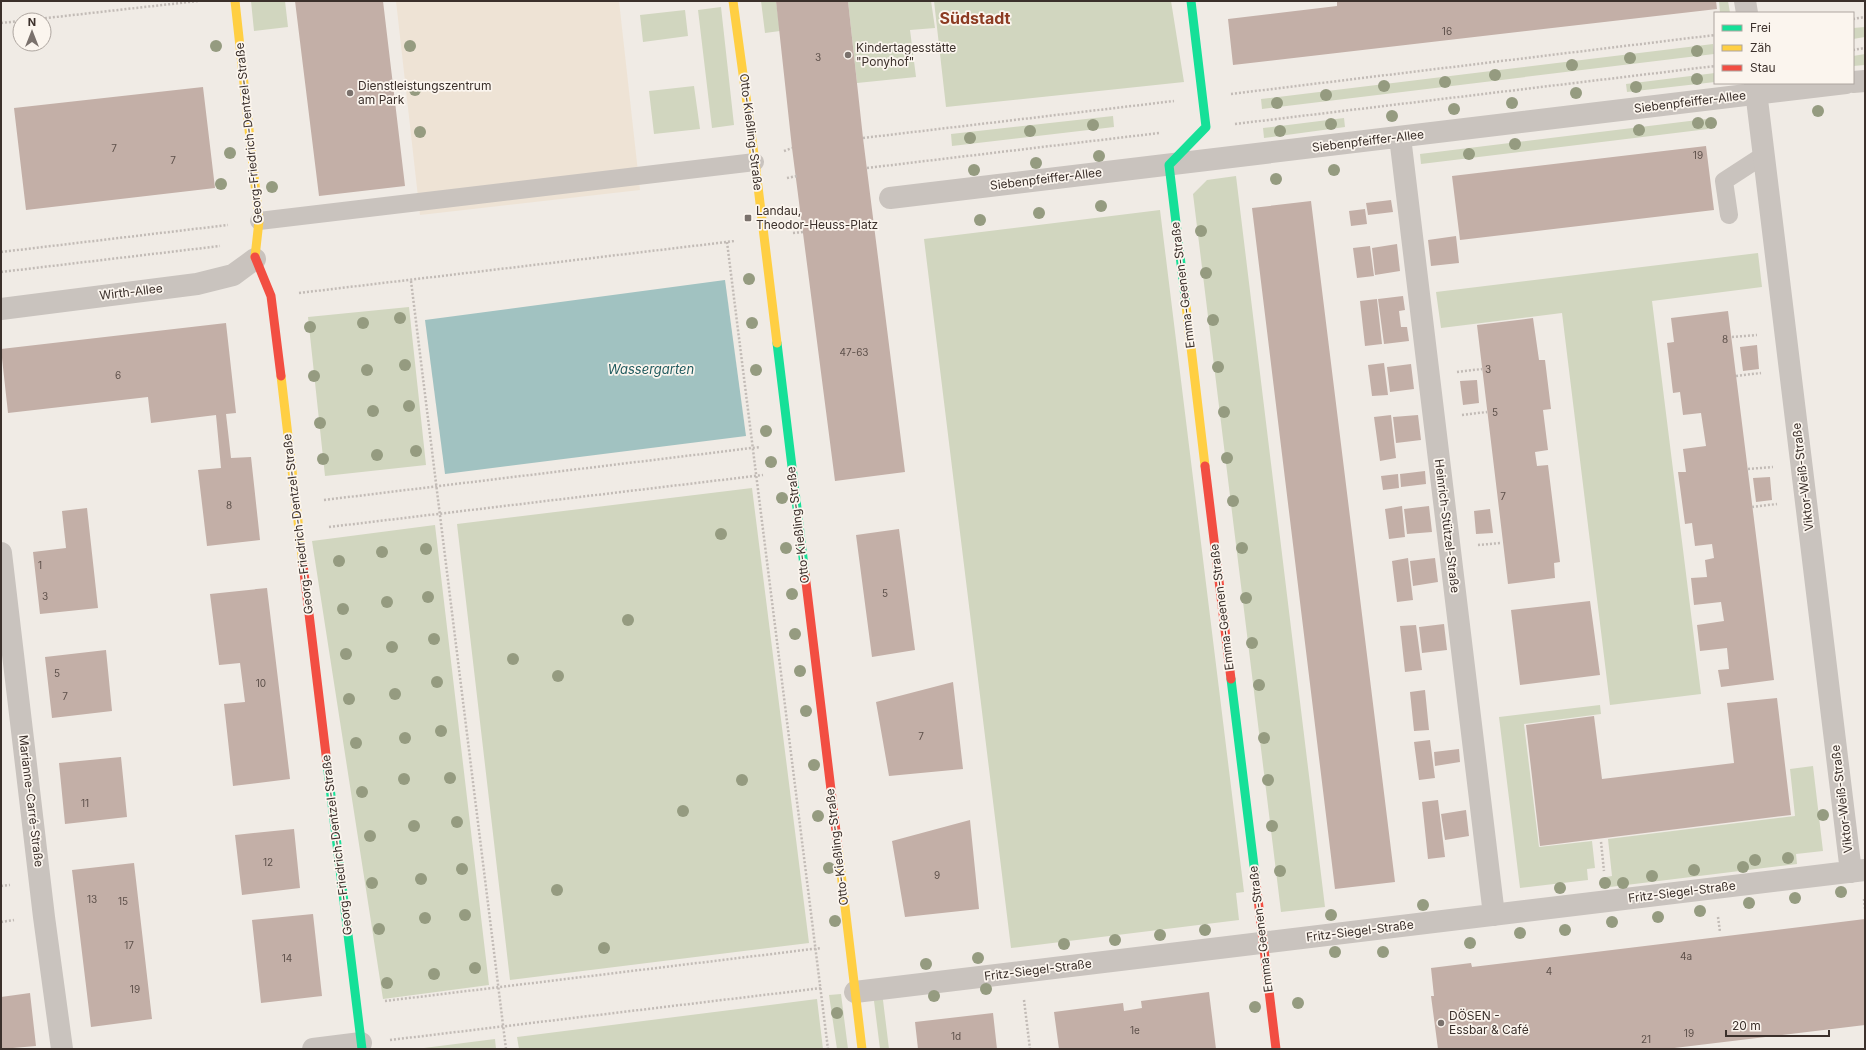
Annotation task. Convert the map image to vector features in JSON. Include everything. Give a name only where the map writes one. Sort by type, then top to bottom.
[{"type":"street","name":"Georg-Friedrich-Dentzel-Straße","points":[[235,1],[259,221],[255,259],[271,296],[362,1046]]},
{"type":"street","name":"Otto-Kießling-Straße","points":[[733,1],[755,162],[791,471],[862,1049]]},
{"type":"street","points":[[1168,165],[1206,127],[1191,1]]},
{"type":"street","points":[[1745,1],[1747,12]]},
{"type":"street","points":[[1854,82],[1865,81]]},
{"type":"street","name":"Siebenpfeiffer-Allee","points":[[890,198],[1400,137],[1756,89],[1831,84]]},
{"type":"street","name":"Viktor-Weiß-Straße","points":[[1756,89],[1858,871]]},
{"type":"street","name":"Heinrich-Stützel-Straße","points":[[1400,137],[1494,915]]},
{"type":"street","name":"Emma-Geenen-Straße","points":[[1168,165],[1276,1049]]},
{"type":"street","name":"Wirth-Allee","points":[[1,309],[197,284],[233,275],[255,259]]},
{"type":"street","name":"Marianne-Carré-Straße","points":[[1,553],[44,917],[62,1049]]},
{"type":"street","name":"Fritz-Siegel-Straße","points":[[855,992],[1858,871]]},
{"type":"street","points":[[313,1049],[362,1046]]},
{"type":"lane","points":[[1729,215],[1724,181],[1764,155]]},
{"type":"lane","points":[[259,221],[755,162]]},
{"type":"path","points":[[52,17],[198,1]]},
{"type":"path","points":[[1854,19],[1865,18]]},
{"type":"path","points":[[1,23],[12,22]]},
{"type":"path","points":[[863,138],[1714,36]]},
{"type":"path","points":[[1854,50],[1865,48]]},
{"type":"path","points":[[867,168],[1714,66]]},
{"type":"path","points":[[1,252],[259,221]]},
{"type":"path","points":[[271,296],[411,281],[764,238]]},
{"type":"path","points":[[726,242],[828,1049]]},
{"type":"path","points":[[411,281],[506,1049]]},
{"type":"path","points":[[296,504],[788,444]]},
{"type":"path","points":[[299,530],[791,471]]},
{"type":"path","points":[[357,1004],[849,945]]},
{"type":"path","points":[[362,1046],[503,1026],[820,988],[855,992]]},
{"type":"path","points":[[1024,996],[1030,1049]]},
{"type":"green space","points":[[251,1],[285,1],[288,27],[254,31]]},
{"type":"green space","points":[[761,1],[776,1],[780,31],[765,33]]},
{"type":"green space","points":[[848,1],[931,1],[935,28],[910,30],[916,77],[857,83]]},
{"type":"green space","points":[[934,1],[1171,1],[1184,82],[946,107]]},
{"type":"green space","points":[[1719,1],[1728,1],[1730,12],[1720,12]]},
{"type":"green space","points":[[721,7],[734,125],[712,128],[698,10]]},
{"type":"green space","points":[[685,10],[688,36],[643,42],[640,15]]},
{"type":"green space","points":[[1865,27],[1865,37],[1854,39],[1854,28]]},
{"type":"green space","points":[[1713,44],[1714,54],[1262,109],[1261,99]]},
{"type":"green space","points":[[1865,54],[1865,65],[1854,66],[1854,56]]},
{"type":"green space","points":[[1714,73],[1714,82],[1627,92],[1626,84]]},
{"type":"green space","points":[[694,86],[700,129],[654,134],[649,91]]},
{"type":"green space","points":[[1113,116],[1114,127],[952,146],[951,134]]},
{"type":"green space","points":[[1344,118],[1345,127],[1264,138],[1263,128]]},
{"type":"green space","points":[[1706,119],[1708,129],[1421,164],[1420,154]]},
{"type":"green space","points":[[1236,176],[1325,907],[1281,912],[1193,194],[1207,180]]},
{"type":"green space","points":[[1160,210],[1244,892],[1236,893],[1239,920],[1011,948],[924,239]]},
{"type":"green space","points":[[1758,253],[1762,287],[1652,301],[1701,694],[1610,705],[1562,313],[1441,328],[1436,292]]},
{"type":"green space","points":[[409,307],[426,465],[325,476],[308,317]]},
{"type":"green space","points":[[752,488],[809,943],[510,980],[457,524]]},
{"type":"green space","points":[[435,525],[489,985],[383,999],[312,541]]},
{"type":"green space","points":[[1600,705],[1601,714],[1524,724],[1539,847],[1592,841],[1595,868],[1587,869],[1588,880],[1520,888],[1499,717]]},
{"type":"green space","points":[[1813,766],[1823,851],[1796,854],[1797,864],[1602,888],[1601,878],[1612,876],[1608,839],[1795,816],[1790,769]]},
{"type":"green space","points":[[882,992],[889,1049],[880,1049],[873,993]]},
{"type":"green space","points":[[841,994],[848,1049],[837,1049],[829,995]]},
{"type":"green space","points":[[817,999],[823,1049],[519,1049],[517,1037]]},
{"type":"green space","points":[[495,1039],[496,1049],[416,1049]]},
{"type":"shaded area","points":[[396,1],[619,1],[640,190],[420,215]]},
{"type":"water","name":"Wassergarten","points":[[725,280],[746,436],[445,474],[425,320]]},
{"type":"building","name":"Dienstleistungszentrum am Park","points":[[295,1],[383,1],[405,186],[319,196]]},
{"type":"building","points":[[776,1],[848,1],[863,138],[905,472],[835,481],[792,148]]},
{"type":"building","points":[[1337,1],[1716,1],[1717,9],[1233,65],[1228,19],[1337,6]]},
{"type":"building","points":[[203,87],[215,188],[26,210],[14,108]]},
{"type":"building","points":[[1706,146],[1714,210],[1460,240],[1452,176]]},
{"type":"building","points":[[1391,200],[1393,212],[1368,215],[1366,203]]},
{"type":"building","points":[[1311,201],[1395,882],[1335,889],[1252,208]]},
{"type":"building","points":[[1365,209],[1367,224],[1351,226],[1349,211]]},
{"type":"building","points":[[1456,236],[1459,263],[1431,266],[1428,240]]},
{"type":"building","points":[[1397,244],[1400,271],[1375,275],[1372,248]]},
{"type":"building","points":[[1370,246],[1374,276],[1357,278],[1353,248]]},
{"type":"building","points":[[1403,296],[1405,310],[1399,311],[1401,327],[1407,327],[1409,341],[1384,344],[1378,299]]},
{"type":"building","points":[[1377,299],[1382,344],[1365,346],[1360,301]]},
{"type":"building","points":[[1728,311],[1774,680],[1721,687],[1718,670],[1729,669],[1727,648],[1700,651],[1697,625],[1724,621],[1721,602],[1694,605],[1691,578],[1707,577],[1705,560],[1714,558],[1712,544],[1695,546],[1692,523],[1685,524],[1678,472],[1686,472],[1683,449],[1706,446],[1701,413],[1683,415],[1680,392],[1673,393],[1667,343],[1674,342],[1671,318]]},
{"type":"building","points":[[1533,318],[1539,360],[1545,360],[1551,409],[1543,410],[1548,450],[1535,452],[1537,466],[1548,465],[1560,562],[1554,563],[1555,578],[1508,584],[1477,325]]},
{"type":"building","points":[[226,323],[236,413],[226,414],[231,458],[251,457],[260,540],[207,546],[198,470],[221,468],[216,415],[151,423],[148,397],[8,413],[1,349]]},
{"type":"building","points":[[1757,345],[1759,369],[1743,371],[1740,347]]},
{"type":"building","points":[[1384,363],[1388,395],[1372,396],[1368,365]]},
{"type":"building","points":[[1411,364],[1414,389],[1390,392],[1387,367]]},
{"type":"building","points":[[1477,380],[1479,403],[1463,405],[1460,381]]},
{"type":"building","points":[[1391,415],[1396,458],[1380,461],[1374,417]]},
{"type":"building","points":[[1418,415],[1421,440],[1396,443],[1393,417]]},
{"type":"building","points":[[1425,471],[1426,484],[1401,487],[1400,474]]},
{"type":"building","points":[[1398,474],[1399,488],[1383,490],[1381,476]]},
{"type":"building","points":[[1770,477],[1772,500],[1756,502],[1753,478]]},
{"type":"building","points":[[1402,506],[1405,537],[1389,539],[1385,509]]},
{"type":"building","points":[[1429,506],[1432,532],[1407,534],[1404,509]]},
{"type":"building","points":[[87,508],[98,608],[40,614],[33,552],[66,548],[62,511]]},
{"type":"building","points":[[1490,509],[1493,533],[1476,534],[1474,511]]},
{"type":"building","points":[[899,529],[915,650],[872,657],[856,535]]},
{"type":"building","points":[[1408,558],[1413,600],[1397,602],[1392,561]]},
{"type":"building","points":[[1435,558],[1438,582],[1413,586],[1410,561]]},
{"type":"building","points":[[267,588],[290,779],[233,786],[224,704],[245,702],[240,663],[219,665],[210,594]]},
{"type":"building","points":[[1590,601],[1600,675],[1520,685],[1511,610]]},
{"type":"building","points":[[1444,624],[1447,650],[1422,653],[1419,627]]},
{"type":"building","points":[[1416,625],[1422,670],[1405,672],[1400,626]]},
{"type":"building","points":[[106,650],[112,711],[52,718],[45,657]]},
{"type":"building","points":[[953,682],[963,769],[889,776],[876,702]]},
{"type":"building","points":[[1425,690],[1429,730],[1414,731],[1410,692]]},
{"type":"building","points":[[1777,698],[1791,815],[1540,846],[1526,725],[1594,716],[1602,779],[1734,763],[1727,703]]},
{"type":"building","points":[[1430,740],[1435,778],[1419,780],[1414,742]]},
{"type":"building","points":[[1459,749],[1460,762],[1435,766],[1434,752]]},
{"type":"building","points":[[121,757],[127,817],[65,824],[59,763]]},
{"type":"building","points":[[1438,800],[1445,857],[1428,859],[1422,802]]},
{"type":"building","points":[[1466,810],[1469,836],[1445,840],[1441,814]]},
{"type":"building","points":[[970,820],[979,909],[905,917],[892,841]]},
{"type":"building","points":[[294,829],[300,888],[242,895],[235,835]]},
{"type":"building","points":[[134,863],[152,1019],[91,1027],[72,870]]},
{"type":"building","points":[[313,914],[322,996],[261,1003],[252,920]]},
{"type":"building","points":[[1865,919],[1865,1025],[1666,1049],[1438,1049],[1431,996],[1434,996],[1431,968],[1471,963],[1472,967]]},
{"type":"building","points":[[1209,992],[1216,1049],[1059,1049],[1054,1012],[1123,1003],[1124,1011],[1142,1008],[1141,1001]]},
{"type":"building","points":[[30,993],[36,1046],[1,1049],[1,997]]},
{"type":"building","points":[[993,1013],[997,1049],[918,1049],[915,1022]]},
{"type":"traffic: fast","points":[[1186,305],[1169,165],[1206,127],[1191,1]]},
{"type":"traffic: fast","points":[[777,343],[805,574]]},
{"type":"traffic: fast","points":[[1231,679],[1255,874]]},
{"type":"traffic: fast","points":[[327,763],[362,1049]]},
{"type":"traffic: slow","points":[[235,1],[259,221],[255,257]]},
{"type":"traffic: slow","points":[[733,1],[755,162],[777,343]]},
{"type":"traffic: slow","points":[[1186,305],[1205,466]]},
{"type":"traffic: slow","points":[[281,376],[303,564]]},
{"type":"traffic: slow","points":[[838,848],[862,1049]]},
{"type":"traffic: jam","points":[[255,257],[271,296],[281,376]]},
{"type":"traffic: jam","points":[[1205,466],[1231,679]]},
{"type":"traffic: jam","points":[[303,564],[327,763]]},
{"type":"traffic: jam","points":[[805,574],[838,848]]},
{"type":"traffic: jam","points":[[1255,874],[1276,1049]]},
{"type":"place","name":"Kindertagesstätte \"Ponyhof\"","points":[[848,55]]},
{"type":"place","name":"Dienstleistungszentrum am Park","points":[[350,93]]},
{"type":"place","name":"Landau, Theodor-Heuss-Platz","points":[[748,218]]},
{"type":"place","name":"DÖSEN - Essbar & Café","points":[[1441,1023]]},
{"type":"district","name":"Südstadt","points":[[975,18]]}]
